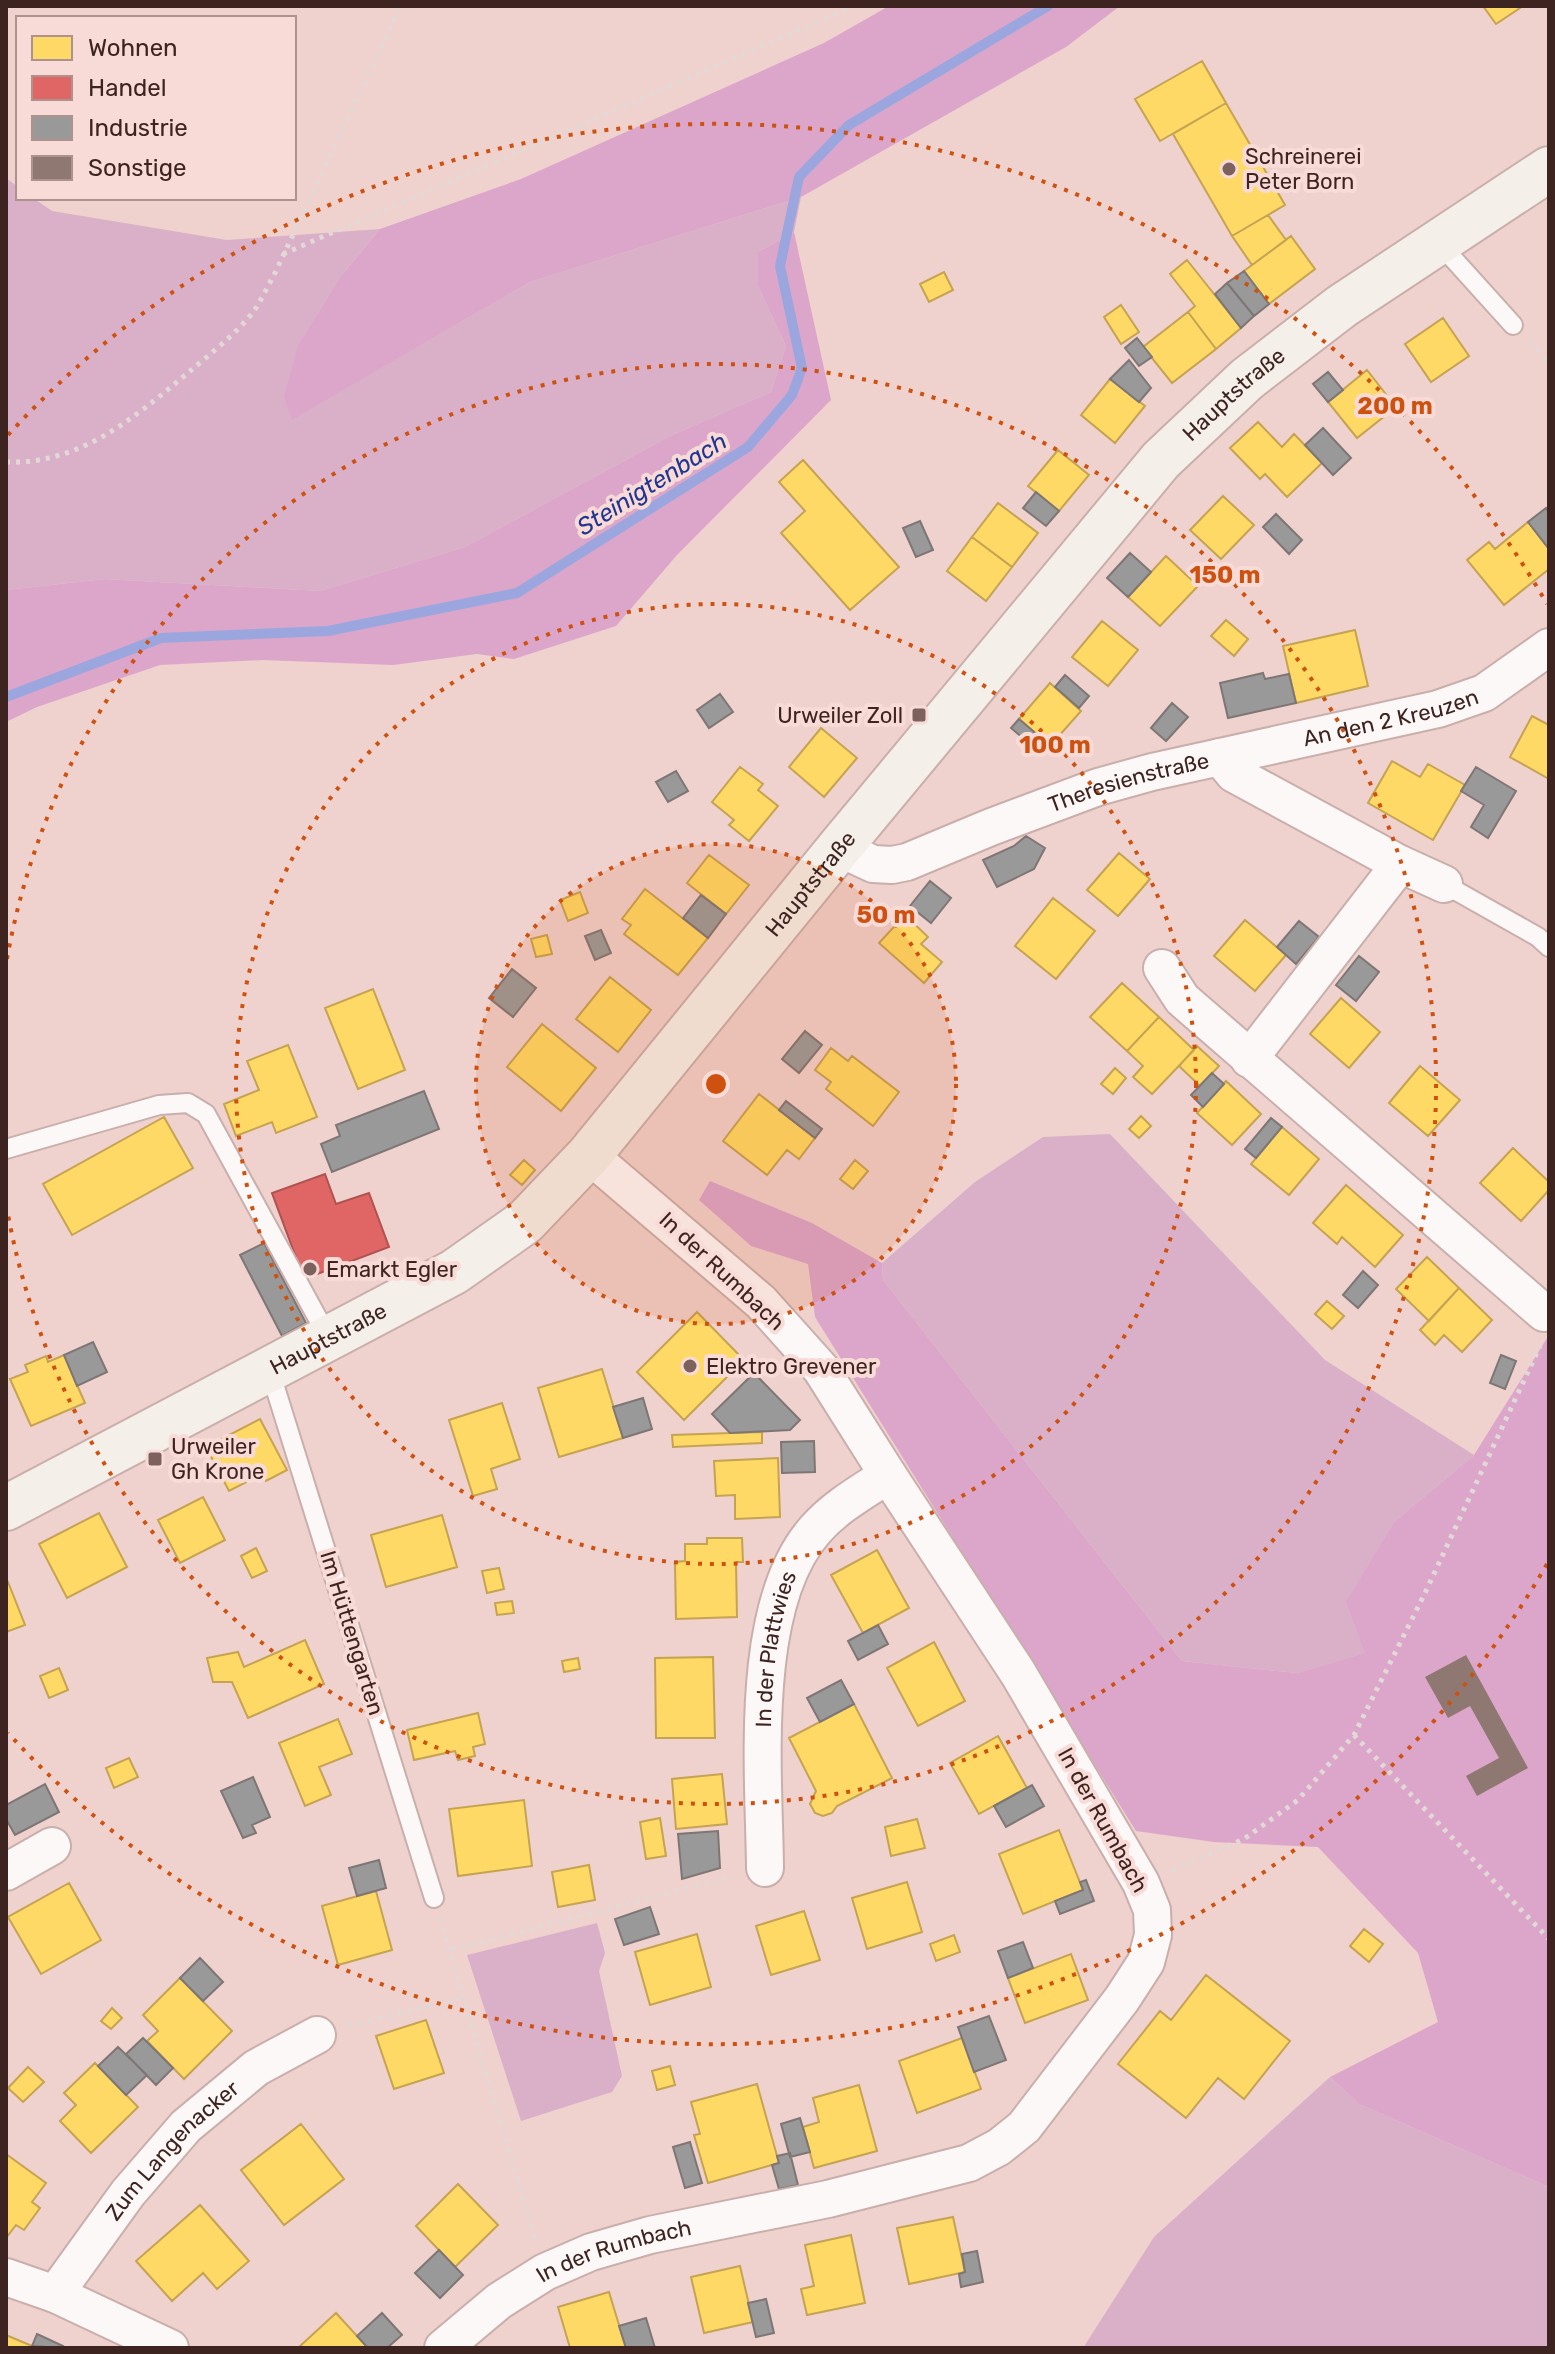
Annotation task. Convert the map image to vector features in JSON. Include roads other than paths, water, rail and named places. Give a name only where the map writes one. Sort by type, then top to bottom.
[{"type":"main road","name":"Hauptstraße","points":[[6,1508],[454,1272],[525,1222],[589,1155],[1161,460],[1247,379],[1342,306],[1549,169]]},
{"type":"street","name":"An den 2 Kreuzen","points":[[1220,757],[1438,709],[1484,693],[1549,647]]},
{"type":"street","name":"Theresienstraße","points":[[839,848],[873,864],[907,862],[1098,787],[1220,757],[1234,774],[1400,864],[1444,884]]},
{"type":"street","points":[[1249,1059],[1400,864]]},
{"type":"street","points":[[1162,968],[1182,999],[1544,1313]]},
{"type":"street","name":"In der Rumbach","points":[[443,2348],[499,2301],[545,2272],[591,2252],[650,2235],[828,2199],[969,2163],[999,2147],[1024,2127],[1122,1999],[1146,1962],[1153,1935],[1152,1910],[1141,1883],[1018,1673],[821,1369],[761,1302],[589,1155]]},
{"type":"street","name":"In der Plattwies","points":[[765,1868],[763,1709],[775,1613],[791,1566],[814,1531],[845,1503],[888,1475]]},
{"type":"street","points":[[6,1872],[52,1846]]},
{"type":"street","name":"Zum Langenacker","points":[[55,2294],[128,2193],[186,2126],[256,2068],[317,2035]]},
{"type":"street","points":[[6,2277],[55,2294],[170,2348]]},
{"type":"lane","points":[[1439,243],[1513,325]]},
{"type":"lane","points":[[1444,884],[1538,937],[1549,947]]},
{"type":"lane","points":[[6,1149],[159,1105],[188,1103],[206,1114],[328,1337]]},
{"type":"lane","name":"Im Hüttengarten","points":[[269,1368],[434,1898]]},
{"type":"waterway","name":"Steinigtenbach","points":[[6,697],[161,638],[328,631],[517,593],[748,447],[792,395],[802,368],[780,266],[799,177],[849,125],[1048,6]]},
{"type":"place","name":"Schreinerei Peter Born","points":[[1229,169]]},
{"type":"place","name":"Urweiler Zoll","points":[[919,715]]},
{"type":"place","name":"Emarkt Egler","points":[[310,1269]]},
{"type":"place","name":"Elektro Grevener","points":[[690,1366]]},
{"type":"place","name":"Urweiler Gh Krone","points":[[155,1459]]}]
